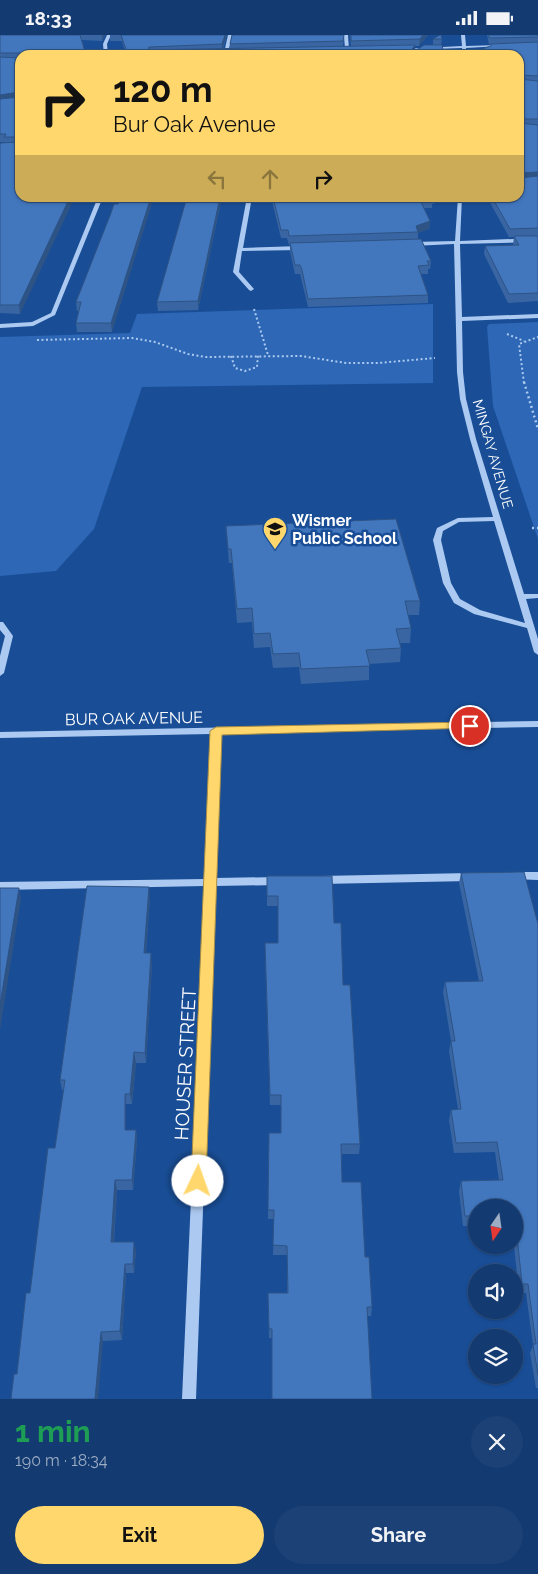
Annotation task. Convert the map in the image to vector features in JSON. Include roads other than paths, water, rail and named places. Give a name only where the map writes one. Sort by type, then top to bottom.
[{"type":"street","points":[[106,50],[105,44],[109,35]]},
{"type":"street","points":[[227,50],[230,35]]},
{"type":"street","points":[[346,35],[346,50]]},
{"type":"street","points":[[462,35],[464,50]]},
{"type":"street","points":[[396,49],[501,46]]},
{"type":"street","points":[[337,50],[356,50]]},
{"type":"street","points":[[0,326],[33,324],[53,314],[99,202]]},
{"type":"street","points":[[249,202],[236,272],[250,289]]},
{"type":"street","name":"MINGAY AVENUE","points":[[460,202],[457,243],[460,371],[463,399],[473,439],[538,652]]},
{"type":"street","points":[[404,245],[538,240]]},
{"type":"street","points":[[239,250],[309,248]]},
{"type":"street","points":[[459,319],[538,316]]},
{"type":"street","points":[[498,519],[458,520],[440,530],[437,540],[447,583],[453,595],[465,606],[531,627]]},
{"type":"street","points":[[522,597],[538,596]]},
{"type":"street","points":[[0,625],[9,636],[0,673]]},
{"type":"street","name":"BUR OAK AVENUE","points":[[0,735],[538,724]]},
{"type":"street","name":"HOUSER STREET","points":[[189,1399],[212,883],[216,731]]},
{"type":"street","points":[[508,876],[538,876]]},
{"type":"street","points":[[310,881],[479,877]]},
{"type":"street","points":[[0,886],[291,881]]},
{"type":"place","name":"Wismer Public School","points":[[275,550]]}]
